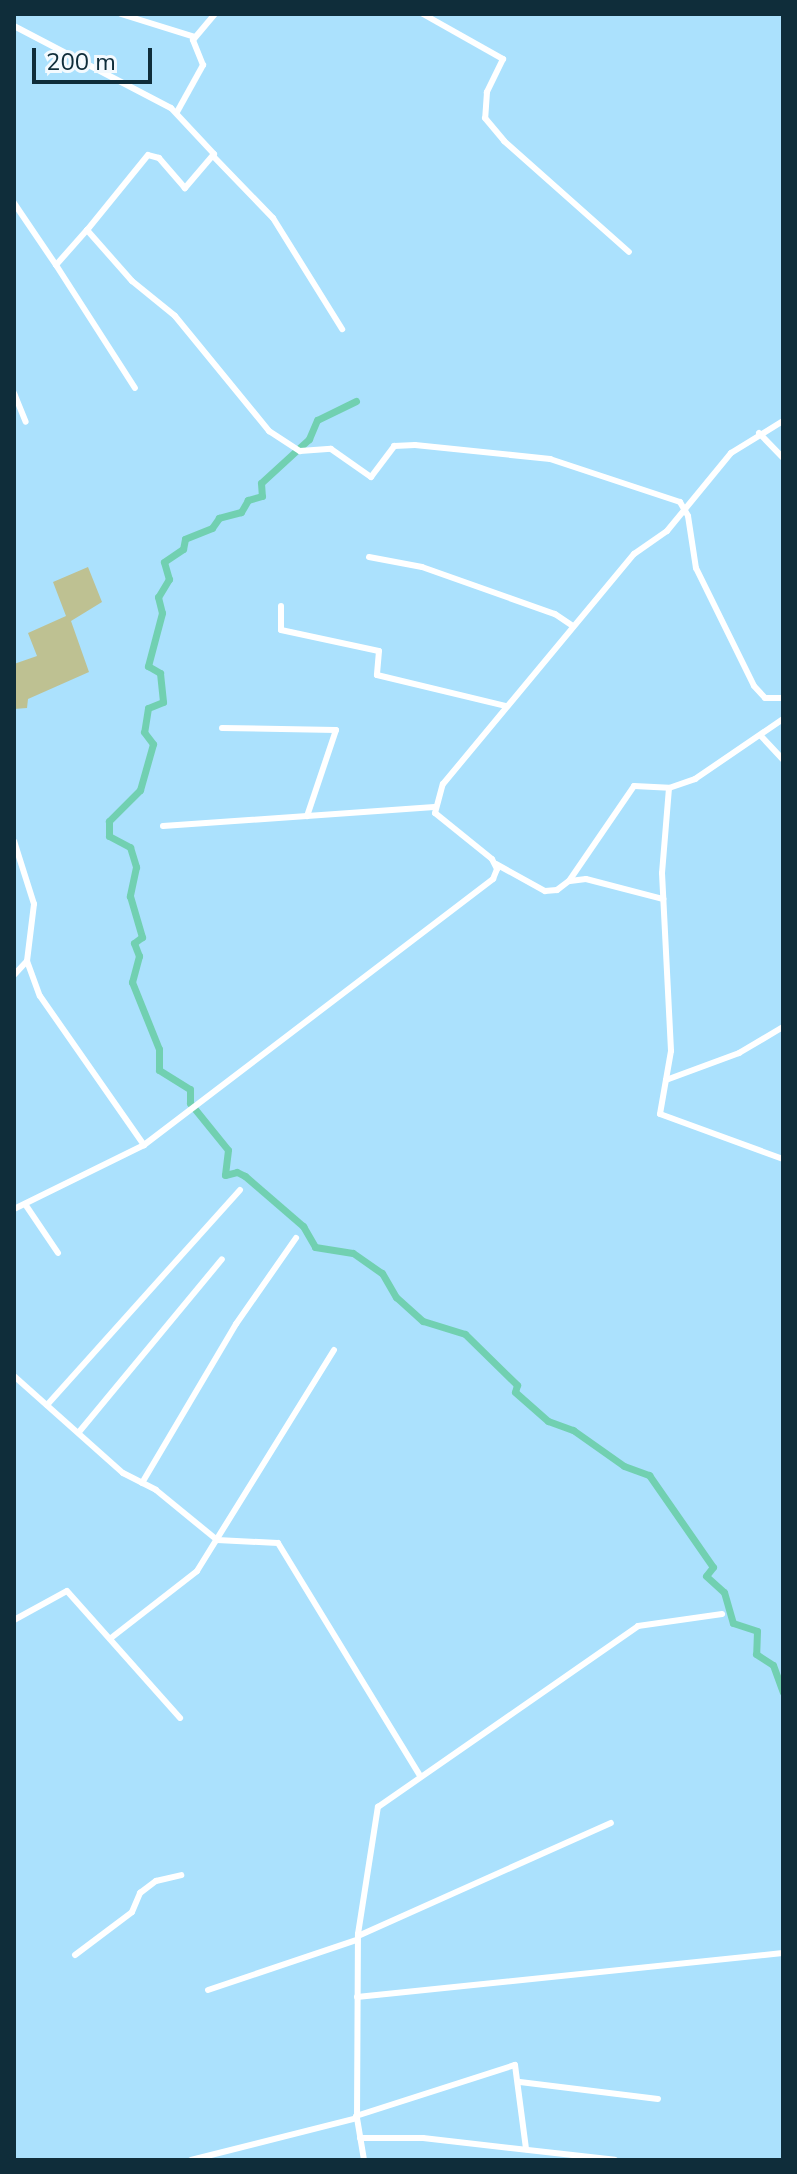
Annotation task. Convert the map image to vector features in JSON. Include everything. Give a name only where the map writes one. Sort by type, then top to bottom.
[{"type":"street","points":[[121,14],[195,37]]},
{"type":"street","points":[[177,112],[203,65],[192,45],[195,37],[215,14]]},
{"type":"street","points":[[423,14],[504,60],[486,97],[487,121],[629,252]]},
{"type":"street","points":[[14,26],[177,112],[214,157],[273,218],[342,329]]},
{"type":"street","points":[[56,265],[148,155],[159,158],[185,188],[214,157]]},
{"type":"street","points":[[14,203],[135,388]]},
{"type":"street","points":[[87,230],[132,281],[175,316],[266,428],[296,447],[331,449],[371,477],[398,444],[531,455],[659,493],[686,509],[696,568],[754,686],[765,698],[782,697]]},
{"type":"street","points":[[14,393],[26,422]]},
{"type":"street","points":[[663,899],[586,879],[569,881],[547,891],[496,864],[438,817],[434,807],[446,779],[634,554],[667,531],[722,462],[759,433],[783,421]]},
{"type":"street","points":[[759,433],[783,458]]},
{"type":"street","points":[[369,557],[422,567],[555,614],[573,626]]},
{"type":"street","points":[[281,606],[281,630],[379,651],[377,675],[506,706]]},
{"type":"street","points":[[569,881],[634,786],[669,788],[695,779],[783,719]]},
{"type":"street","points":[[222,728],[336,730],[307,816]]},
{"type":"street","points":[[761,736],[783,760]]},
{"type":"street","points":[[669,788],[663,899],[671,1032],[663,1119],[783,1159]]},
{"type":"street","points":[[163,826],[434,807]]},
{"type":"street","points":[[14,841],[34,904],[27,961],[40,996],[144,1145]]},
{"type":"street","points":[[14,1209],[144,1145],[483,889],[496,875],[496,864]]},
{"type":"street","points":[[14,975],[27,961]]},
{"type":"street","points":[[666,1080],[739,1053],[783,1027]]},
{"type":"street","points":[[47,1405],[240,1190]]},
{"type":"street","points":[[25,1204],[58,1253]]},
{"type":"street","points":[[142,1483],[236,1324],[296,1238]]},
{"type":"street","points":[[79,1432],[222,1259]]},
{"type":"street","points":[[111,1638],[185,1582],[217,1540],[334,1350]]},
{"type":"street","points":[[14,1376],[123,1473],[142,1483],[217,1540],[278,1543],[419,1774]]},
{"type":"street","points":[[14,1620],[67,1591],[180,1718]]},
{"type":"street","points":[[364,2160],[356,2117],[358,1938],[375,1812],[419,1774],[638,1626],[722,1614]]},
{"type":"street","points":[[208,1990],[358,1938],[611,1823]]},
{"type":"street","points":[[75,1955],[132,1912],[140,1893],[156,1881],[181,1875]]},
{"type":"street","points":[[357,1997],[783,1953]]},
{"type":"street","points":[[191,2160],[356,2117],[515,2065],[520,2082],[526,2149]]},
{"type":"street","points":[[520,2082],[658,2099]]},
{"type":"street","points":[[360,2138],[423,2138],[615,2160]]},
{"type":"green space","points":[[88,567],[102,602],[71,621],[89,672],[28,699],[27,708],[14,709],[14,664],[37,656],[28,633],[66,616],[53,582]]},
{"type":"waterway","points":[[356,401],[317,420],[309,439],[261,483],[262,496],[248,500],[241,512],[219,518],[212,528],[185,539],[183,549],[164,562],[169,579],[158,597],[162,613],[148,666],[160,673],[163,702],[148,708],[144,732],[153,744],[140,790],[109,821],[109,836],[130,847],[136,867],[130,896],[142,937],[134,943],[139,956],[132,982],[159,1049],[159,1070],[190,1089],[190,1103],[228,1150],[225,1175],[237,1172],[245,1176],[303,1226],[315,1247],[353,1253],[382,1273],[396,1297],[423,1321],[465,1334],[517,1385],[515,1392],[548,1421],[573,1430],[624,1466],[649,1475],[713,1567],[706,1576],[724,1592],[733,1623],[757,1631],[756,1654],[773,1665],[783,1692]]}]
